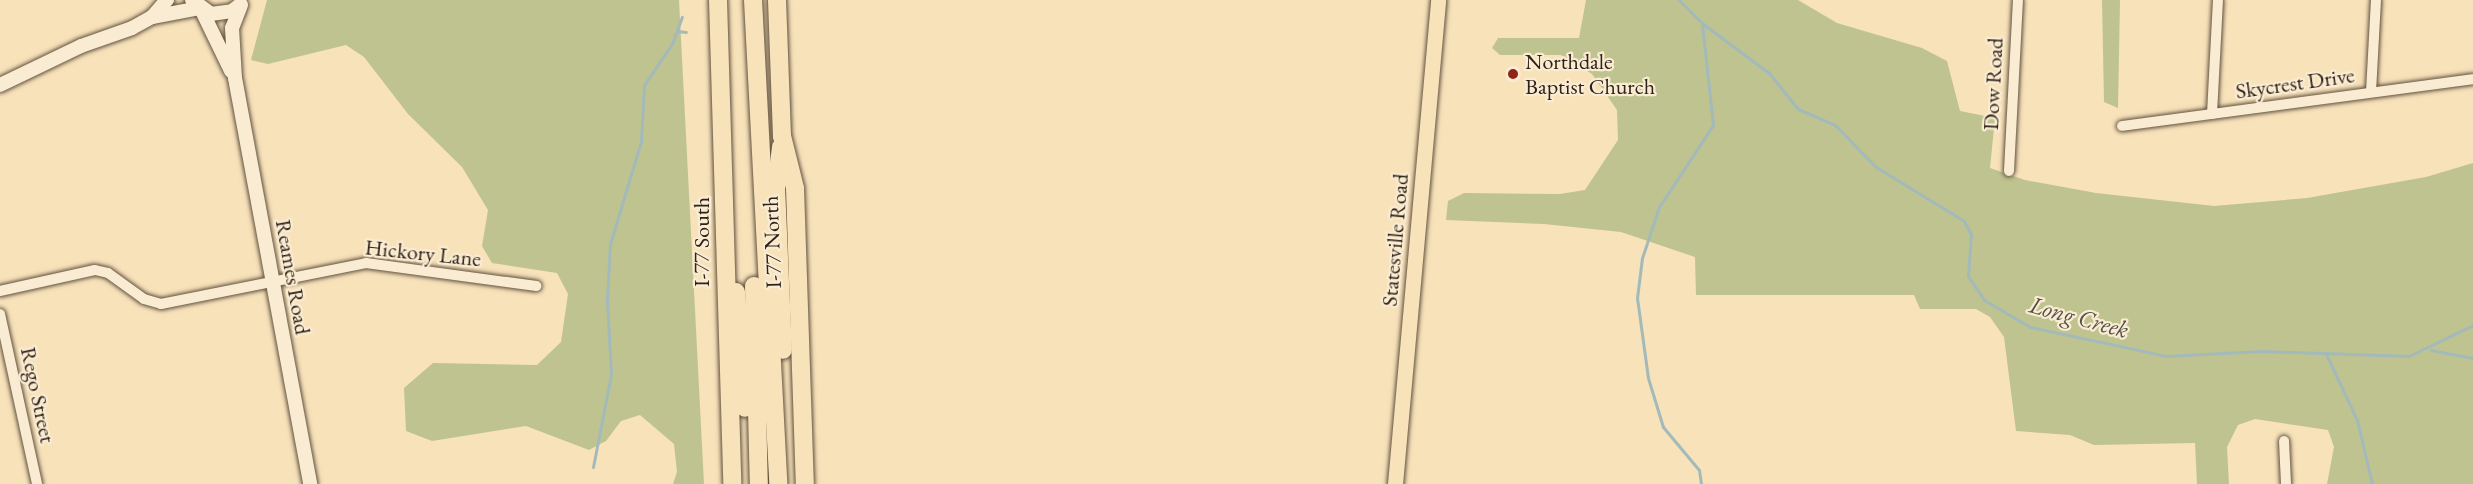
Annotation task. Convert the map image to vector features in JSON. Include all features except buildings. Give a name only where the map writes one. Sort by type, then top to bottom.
[{"type":"highway","name":"I-77 South","points":[[718,0],[726,198],[726,368],[732,484]]},
{"type":"highway","points":[[740,0],[756,318],[759,484]]},
{"type":"highway","points":[[753,0],[778,484]]},
{"type":"highway","name":"I-77 North","points":[[777,0],[782,136],[795,188],[805,484]]},
{"type":"highway","points":[[782,136],[776,186],[787,484]]},
{"type":"highway","points":[[726,198],[741,340],[749,484]]},
{"type":"main road","points":[[152,17],[167,0]]},
{"type":"main road","name":"Statesville Road","points":[[1395,484],[1438,0]]},
{"type":"main road","points":[[0,85],[152,17],[198,6],[221,15],[242,3]]},
{"type":"main road","name":"Reames Road","points":[[242,3],[232,28],[235,78],[310,484]]},
{"type":"main road","name":"Reames Road","points":[[198,6],[235,78]]},
{"type":"street","name":"Dow Road","points":[[2009,171],[2018,0]]},
{"type":"street","points":[[2212,114],[2218,0]]},
{"type":"street","points":[[2371,92],[2376,0]]},
{"type":"street","name":"Skycrest Drive","points":[[2122,126],[2473,79]]},
{"type":"street","name":"Hickory Lane","points":[[0,291],[94,270],[108,273],[153,303],[177,303],[366,263],[536,286]]},
{"type":"street","name":"Rego Street","points":[[0,314],[37,484]]},
{"type":"street","points":[[2284,441],[2286,484]]},
{"type":"green space","points":[[267,0],[679,0],[704,484],[673,484],[677,472],[674,444],[640,415],[621,421],[606,441],[589,450],[526,426],[432,441],[406,431],[404,388],[433,363],[537,365],[561,342],[568,294],[557,273],[492,263],[482,246],[488,210],[462,167],[408,114],[364,57],[346,45],[268,64],[251,60]]},
{"type":"green space","points":[[1586,0],[1798,0],[1837,23],[1922,48],[1947,61],[1960,111],[1995,118],[1990,168],[2025,180],[2096,193],[2214,206],[2307,198],[2426,177],[2473,163],[2473,484],[2327,484],[2334,447],[2328,430],[2255,419],[2238,425],[2227,447],[2229,484],[2197,484],[2195,443],[2094,445],[2070,435],[2016,431],[2004,337],[1990,317],[1976,309],[1920,309],[1914,295],[1696,295],[1695,257],[1621,232],[1544,224],[1446,220],[1448,201],[1464,193],[1560,194],[1585,190],[1618,140],[1617,110],[1592,74],[1561,55],[1500,55],[1492,48],[1498,38],[1579,38]]},
{"type":"green space","points":[[2102,0],[2120,0],[2118,108],[2104,102]]},
{"type":"waterway","name":"Long Creek","points":[[1679,0],[1702,23],[1769,73],[1798,109],[1835,125],[1876,167],[1964,221],[1971,234],[1968,276],[1984,300],[2030,327],[2167,356],[2261,351],[2409,356],[2473,325]]},
{"type":"waterway","points":[[593,467],[611,374],[607,299],[610,244],[641,141],[644,85],[672,44],[682,17]]},
{"type":"waterway","points":[[1701,484],[1699,470],[1663,427],[1648,378],[1637,298],[1642,258],[1659,207],[1713,125],[1702,23]]},
{"type":"waterway","points":[[677,31],[686,32]]},
{"type":"waterway","name":"Long Creek","points":[[2431,350],[2473,358]]},
{"type":"waterway","points":[[2326,354],[2357,420],[2372,484]]},
{"type":"place","name":"Northdale Baptist Church","points":[[1513,74]]}]
